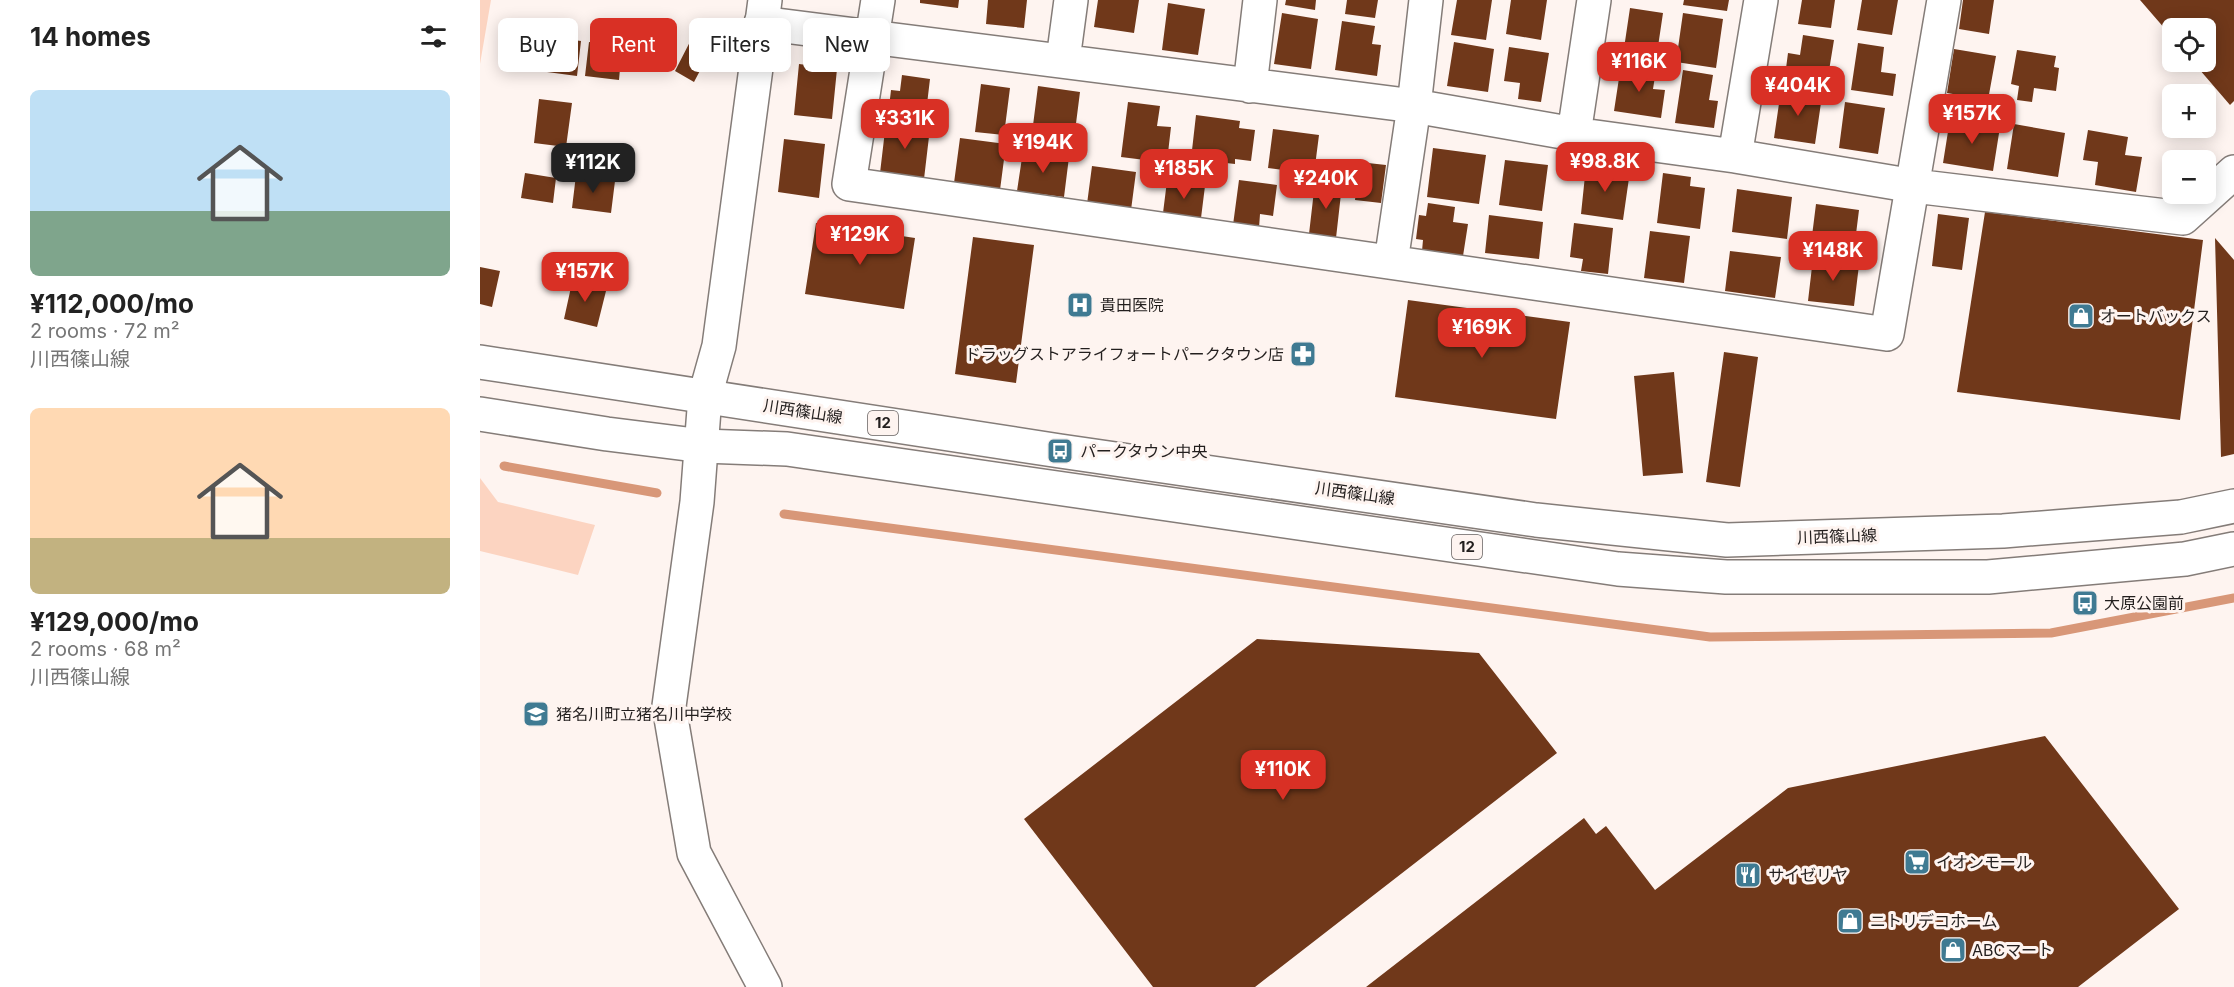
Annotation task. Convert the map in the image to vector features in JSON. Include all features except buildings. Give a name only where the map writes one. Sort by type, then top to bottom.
[{"type":"street","points":[[875,18],[878,0]]},
{"type":"street","points":[[1063,60],[1071,0]]},
{"type":"street","points":[[1250,86],[1260,0]]},
{"type":"street","points":[[1390,262],[1414,106],[1426,0]]},
{"type":"street","points":[[1574,134],[1594,0]]},
{"type":"street","points":[[1735,156],[1761,0]]},
{"type":"street","points":[[867,72],[849,184],[1887,334],[1944,0]]},
{"type":"street","points":[[765,987],[694,853],[669,706],[703,446],[705,396],[718,346],[763,11],[803,21]]},
{"type":"street","points":[[890,40],[1063,60],[1414,106],[1574,134],[1735,156],[1914,186],[2183,218],[2234,172]]},
{"type":"street","name":"川西篠山線","points":[[480,362],[1536,520],[1727,540],[2003,531],[2181,517],[2234,506]]},
{"type":"street","name":"12","points":[[480,414],[703,446],[787,449],[1618,569],[1726,577],[1988,578],[2185,559],[2234,549]]},
{"type":"shaded area","points":[[480,0],[491,0],[480,64]]},
{"type":"shaded area","points":[[480,478],[498,502],[595,525],[578,575],[480,551]]},
{"type":"waterway","points":[[504,466],[657,493]]},
{"type":"waterway","points":[[784,514],[1710,637],[2051,633],[2234,598]]},
{"type":"place","name":"貴田医院","points":[[1080,305]]},
{"type":"place","name":"オートバックス","points":[[2081,316]]},
{"type":"place","name":"ドラッグストアライフォートパークタウン店","points":[[1303,354]]},
{"type":"place","name":"パークタウン中央","points":[[1060,451]]},
{"type":"place","name":"大原公園前","points":[[2085,603]]},
{"type":"place","name":"猪名川町立猪名川中学校","points":[[536,714]]},
{"type":"place","name":"イオンモール","points":[[1917,862]]},
{"type":"place","name":"サイゼリヤ","points":[[1748,875]]},
{"type":"place","name":"ニトリデコホーム","points":[[1850,921]]},
{"type":"place","name":"ABCマート","points":[[1953,950]]}]
